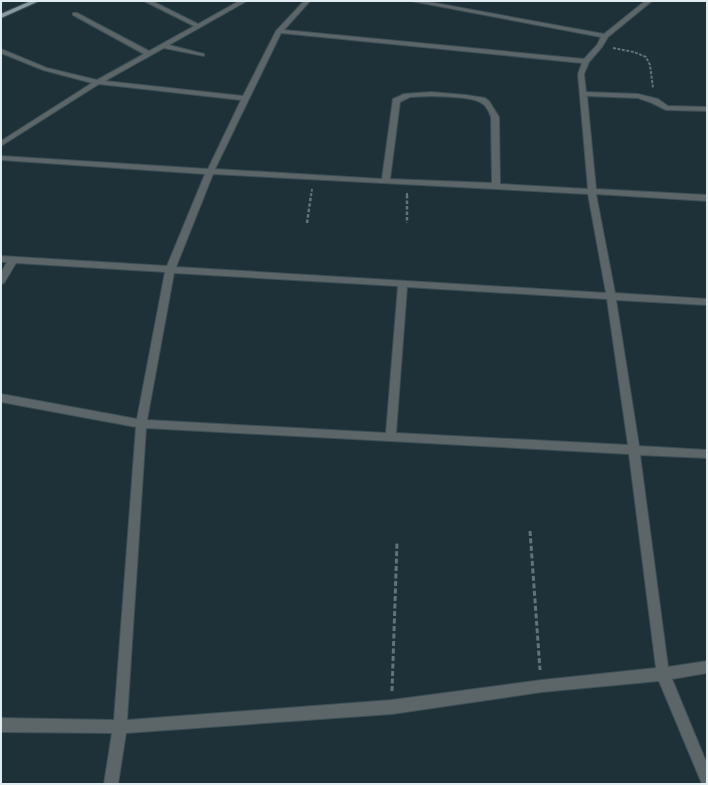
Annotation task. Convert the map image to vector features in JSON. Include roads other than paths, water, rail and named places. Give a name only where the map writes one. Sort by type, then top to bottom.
[{"type":"main road","points":[[1,16],[36,1]]},
{"type":"street","points":[[147,1],[198,26]]},
{"type":"street","points":[[1,144],[98,82],[244,1]]},
{"type":"street","points":[[111,784],[120,727],[141,424],[170,270],[210,172],[279,31],[307,1]]},
{"type":"street","points":[[414,1],[605,36]]},
{"type":"street","points":[[649,1],[605,36],[600,46],[586,62],[581,74],[592,192],[611,297],[634,450],[663,674],[707,780]]},
{"type":"street","points":[[75,14],[149,54]]},
{"type":"street","points":[[279,31],[586,62]]},
{"type":"street","points":[[165,46],[202,55]]},
{"type":"street","points":[[1,51],[45,69],[98,82],[245,98]]},
{"type":"street","points":[[583,94],[638,96],[655,101],[670,108],[707,109]]},
{"type":"street","points":[[386,181],[396,101],[404,95],[428,95],[474,98],[486,103],[492,109],[495,117],[496,186]]},
{"type":"street","points":[[1,158],[313,178],[496,186],[707,198]]},
{"type":"street","points":[[1,259],[707,302]]},
{"type":"street","points":[[1,281],[13,260]]},
{"type":"street","points":[[391,437],[403,283]]},
{"type":"street","points":[[1,398],[141,424],[707,454]]},
{"type":"street","points":[[1,725],[120,727],[392,707],[542,686],[663,674],[707,667]]}]
